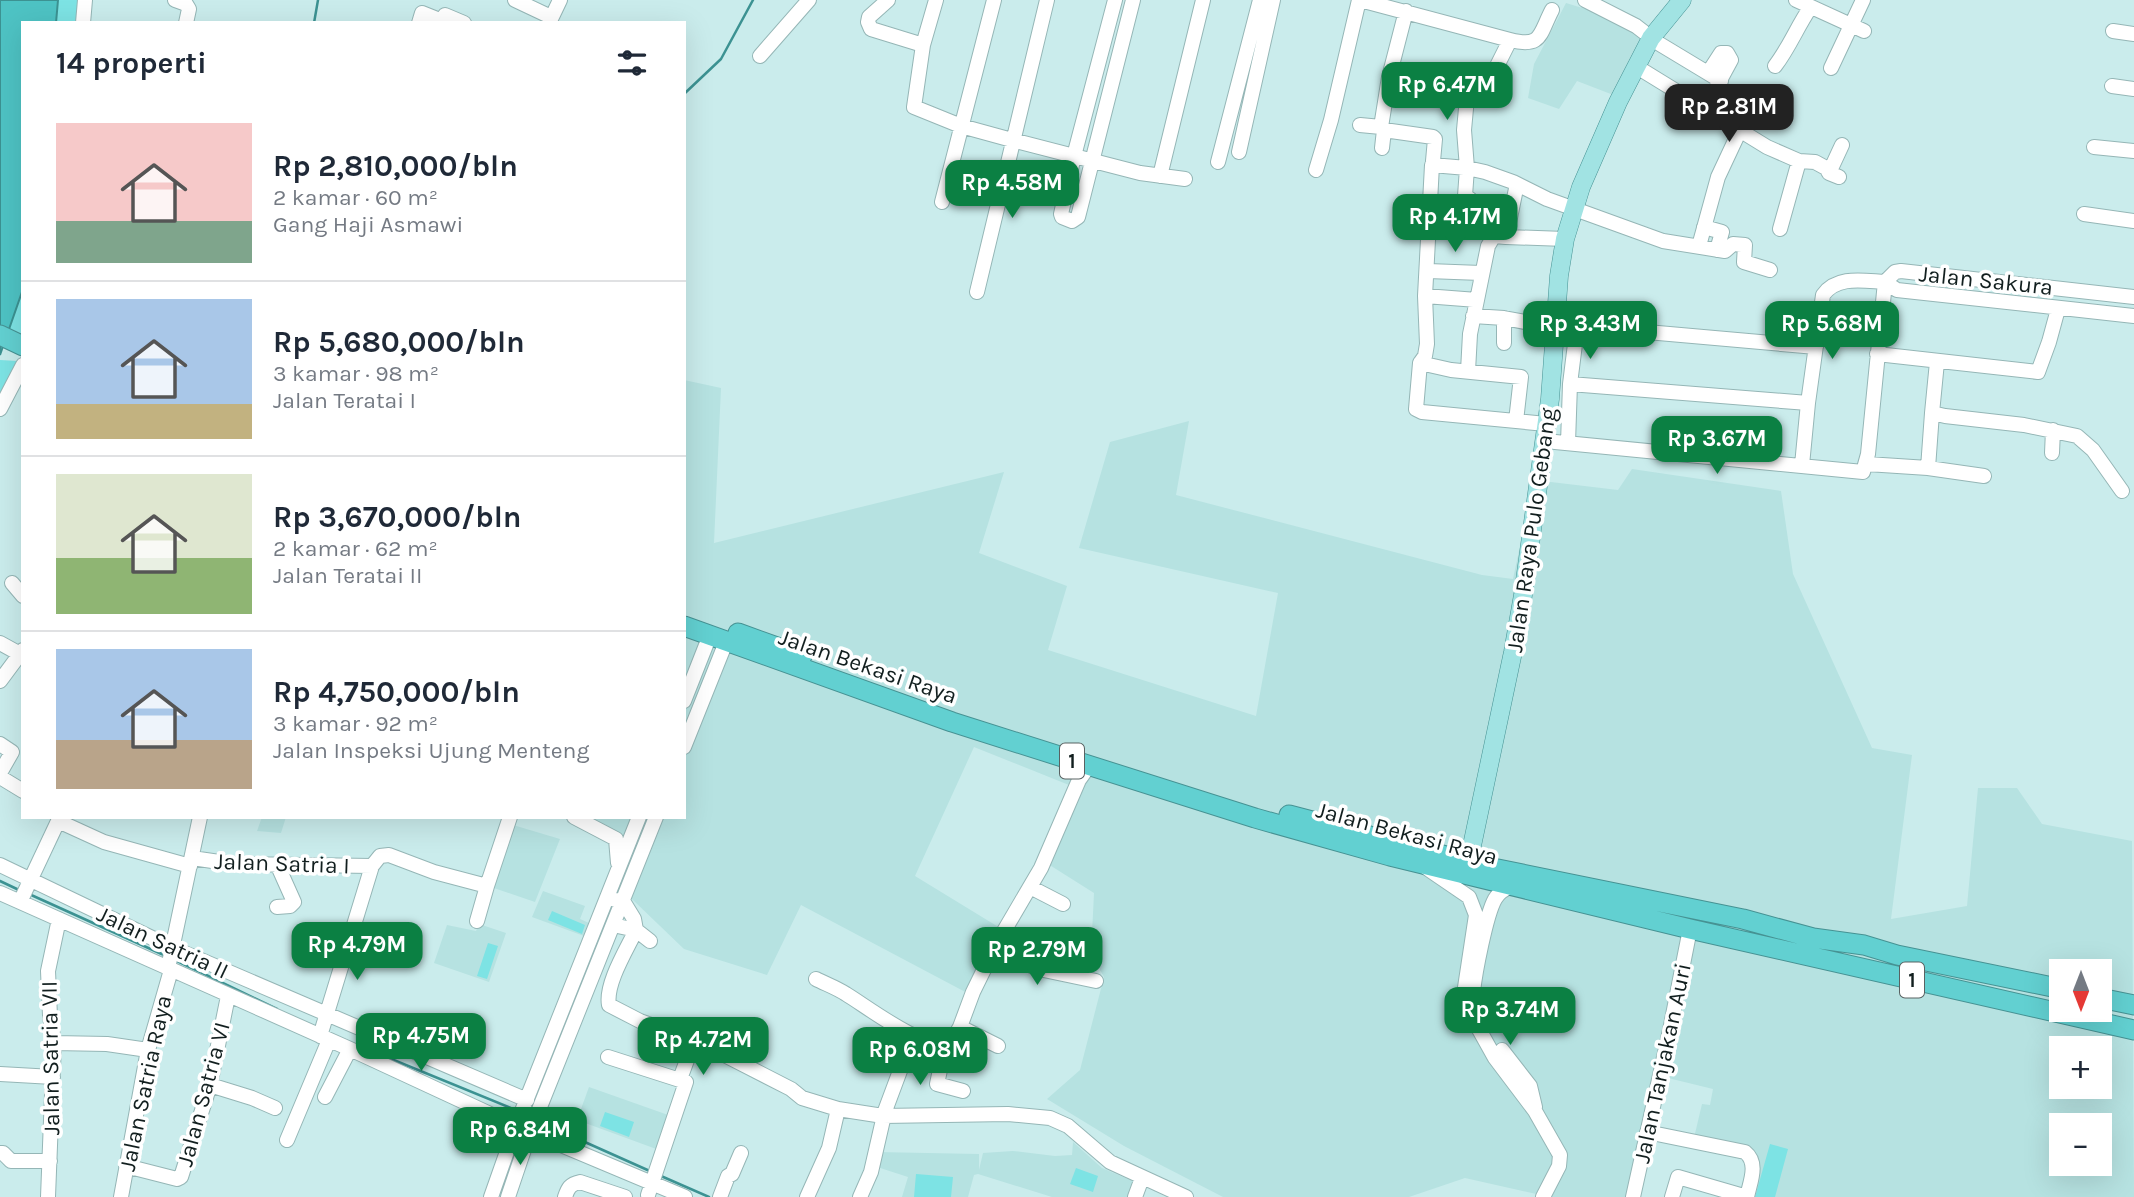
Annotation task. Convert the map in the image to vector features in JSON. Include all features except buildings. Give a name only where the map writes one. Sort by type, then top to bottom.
[{"type":"highway","points":[[0,335],[21,356]]},
{"type":"highway","points":[[0,348],[21,357]]},
{"type":"highway","name":"Jalan Bekasi Raya","points":[[686,614],[952,722],[1089,766],[1250,811],[1468,868],[1743,919],[1813,938],[1864,945],[1897,955],[2049,986]]},
{"type":"highway","name":"Jalan Bekasi Raya","points":[[686,627],[918,699],[1250,811],[1420,863],[1468,868],[1512,886],[2134,1030]]},
{"type":"highway","points":[[1599,907],[1649,913],[1745,931],[2049,1000]]},
{"type":"highway","points":[[2112,1001],[2134,1006]]},
{"type":"highway","points":[[2112,1014],[2134,1019]]},
{"type":"main road","name":"Jalan Raya Pulo Gebang","points":[[1468,868],[1513,652],[1546,432],[1564,239],[1600,140],[1651,38],[1682,0]]},
{"type":"street","points":[[83,21],[85,0]]},
{"type":"street","points":[[175,0],[186,4],[189,9],[186,21]]},
{"type":"street","points":[[515,0],[550,20],[560,0]]},
{"type":"street","points":[[760,56],[809,0]]},
{"type":"street","points":[[888,0],[869,17],[871,29],[923,45]]},
{"type":"street","points":[[936,0],[923,45],[914,107],[961,126],[1012,140],[1093,161],[1185,180]]},
{"type":"street","points":[[942,202],[994,0]]},
{"type":"street","points":[[977,292],[1047,0]]},
{"type":"street","points":[[1115,0],[1061,214],[1072,220],[1078,217],[1133,0]]},
{"type":"street","points":[[1160,176],[1203,0]]},
{"type":"street","points":[[1218,162],[1260,0]]},
{"type":"street","points":[[1239,152],[1273,0]]},
{"type":"street","points":[[1316,170],[1360,0],[1510,40],[1534,43],[1552,10]]},
{"type":"street","points":[[1585,0],[1636,26],[1715,77],[1705,108]]},
{"type":"street","points":[[1796,0],[1864,31]]},
{"type":"street","points":[[1831,68],[1863,0]]},
{"type":"street","points":[[1775,66],[1789,47],[1798,25],[1810,8]]},
{"type":"street","points":[[1382,148],[1389,78],[1406,11]]},
{"type":"street","points":[[420,21],[422,13],[442,21],[445,15],[459,21]]},
{"type":"street","points":[[2113,31],[2134,34]]},
{"type":"street","points":[[1440,97],[1444,75],[1490,80],[1510,40]]},
{"type":"street","points":[[1637,67],[1768,147],[1799,161],[1815,162],[1834,175],[1842,145]]},
{"type":"street","points":[[1469,76],[1464,130],[1467,168],[1465,196],[1470,199],[1469,229],[1490,231],[1500,237],[1564,239]]},
{"type":"street","points":[[2112,86],[2134,89]]},
{"type":"street","points":[[1360,125],[1433,137],[1433,161]]},
{"type":"street","points":[[1699,246],[1717,179],[1740,130]]},
{"type":"street","points":[[2094,147],[2134,151]]},
{"type":"street","points":[[1780,229],[1799,161]]},
{"type":"street","points":[[1770,270],[1744,262],[1745,245],[1733,244],[1727,251],[1663,241],[1547,199],[1517,184],[1467,168],[1432,165],[1425,296],[1427,344],[1425,356],[1420,363],[1415,407],[1418,411],[1517,421],[1568,443],[1742,461],[1865,468],[1928,468],[1984,476]]},
{"type":"street","points":[[1468,371],[1473,316],[1488,246],[1500,237],[1517,184]]},
{"type":"street","points":[[1431,210],[1469,214]]},
{"type":"street","points":[[2084,214],[2134,221]]},
{"type":"street","points":[[1704,227],[1722,232],[1717,250]]},
{"type":"street","points":[[1428,271],[1481,273]]},
{"type":"street","name":"Jalan Sakura","points":[[2134,297],[1901,271],[1895,272],[1885,282],[1897,290],[2134,316]]},
{"type":"street","points":[[1802,465],[1823,295],[1840,281],[1885,282],[1865,468]]},
{"type":"street","points":[[1425,296],[1476,300]]},
{"type":"street","points":[[1877,354],[2038,373],[2058,309]]},
{"type":"street","points":[[1473,316],[1556,327]]},
{"type":"street","points":[[1504,318],[1504,343]]},
{"type":"street","points":[[1568,443],[1570,384],[1579,326],[1816,347]]},
{"type":"street","points":[[0,409],[21,359]]},
{"type":"street","points":[[1928,468],[1937,362]]},
{"type":"street","points":[[1420,363],[1521,377],[1517,421]]},
{"type":"street","points":[[1570,384],[1808,403]]},
{"type":"street","points":[[1932,412],[2077,436],[2086,442],[2122,491]]},
{"type":"street","points":[[2052,453],[2053,430]]},
{"type":"street","points":[[12,583],[21,594]]},
{"type":"street","points":[[686,697],[718,638]]},
{"type":"street","points":[[686,741],[718,638]]},
{"type":"street","points":[[0,643],[20,657],[0,681]]},
{"type":"street","points":[[0,744],[12,752],[0,775],[21,789]]},
{"type":"street","points":[[816,979],[843,992],[913,1036],[945,1046],[953,1042],[973,992],[1004,929],[1041,868],[1079,780],[1089,766]]},
{"type":"street","points":[[24,891],[59,819]]},
{"type":"street","name":"Jalan Satria I","points":[[59,819],[104,842],[191,862],[372,866],[380,856],[389,855],[434,872],[487,886]]},
{"type":"street","name":"Jalan Satria Raya","points":[[121,1197],[148,1050],[169,968],[200,819]]},
{"type":"street","points":[[477,921],[509,819]]},
{"type":"street","points":[[577,819],[616,839],[619,867]]},
{"type":"street","points":[[508,1197],[531,1131],[531,1104],[638,819]]},
{"type":"street","points":[[491,1197],[516,1125],[531,1104],[613,925],[655,819]]},
{"type":"street","points":[[1420,863],[1469,897],[1474,905],[1476,915],[1469,993],[1492,1034],[1530,1086],[1535,1111],[1560,1155],[1559,1166],[1544,1197]]},
{"type":"street","points":[[277,864],[294,902],[290,906],[277,907]]},
{"type":"street","name":"Jalan Satria II","points":[[0,865],[24,891],[172,949],[325,1028]]},
{"type":"street","points":[[287,1140],[325,1028],[372,866]]},
{"type":"street","points":[[1469,993],[1493,902],[1503,889],[1512,886]]},
{"type":"street","points":[[1030,887],[1063,904]]},
{"type":"street","points":[[0,893],[24,891],[58,919],[228,996],[325,1028],[531,1104]]},
{"type":"street","points":[[607,898],[623,901],[634,919],[636,930],[617,970],[608,1004],[640,1021],[694,1041],[791,1089],[802,1098],[838,1109],[883,1116],[1008,1114],[1050,1118],[1068,1126],[1110,1162],[1186,1197]]},
{"type":"street","name":"Jalan Satria VII","points":[[48,1197],[54,1043],[48,971],[58,919]]},
{"type":"street","points":[[613,925],[636,930],[650,941]]},
{"type":"street","name":"Jalan Tanjakan Auri","points":[[1633,1197],[1671,1030],[1690,929]]},
{"type":"street","points":[[991,957],[1007,964],[1014,959],[1040,969],[1097,981]]},
{"type":"street","name":"Jalan Satria VI","points":[[126,1166],[180,1179],[210,1085],[228,996]]},
{"type":"street","points":[[961,1027],[998,1046]]},
{"type":"street","points":[[325,1028],[351,1049],[516,1125],[653,1180],[685,1197]]},
{"type":"street","points":[[860,1197],[871,1172],[883,1116],[913,1036]]},
{"type":"street","points":[[680,1079],[694,1041]]},
{"type":"street","points":[[54,1043],[107,1044],[148,1050]]},
{"type":"street","points":[[945,1046],[937,1083],[963,1091]]},
{"type":"street","points":[[325,1097],[351,1049]]},
{"type":"street","points":[[608,1057],[686,1082],[653,1180]]},
{"type":"street","points":[[0,1074],[53,1077]]},
{"type":"street","points":[[210,1085],[275,1108]]},
{"type":"street","points":[[807,1197],[829,1148],[838,1109]]},
{"type":"street","points":[[1647,1132],[1745,1152],[1754,1164],[1747,1197],[1678,1177],[1672,1197]]},
{"type":"street","points":[[0,1153],[4,1153],[11,1161],[50,1161]]},
{"type":"street","points":[[721,1193],[728,1176],[733,1174],[741,1153]]},
{"type":"street","points":[[1135,1197],[1142,1178]]},
{"type":"street","points":[[565,1197],[573,1183],[580,1182],[625,1197]]},
{"type":"shaded area","points":[[0,0],[58,0],[56,21],[21,21],[21,295],[0,355]]},
{"type":"shaded area","points":[[58,0],[85,0],[83,21],[56,21]]},
{"type":"shaded area","points":[[1566,3],[1589,10],[1645,39],[1616,96],[1577,81],[1559,109],[1528,98],[1534,64]]},
{"type":"shaded area","points":[[21,295],[21,345],[6,338]]},
{"type":"shaded area","points":[[0,360],[18,361],[14,381],[0,409]]},
{"type":"shaded area","points":[[686,380],[721,388],[714,543],[1004,472],[979,553],[1067,586],[1048,650],[1256,716],[1278,593],[1079,548],[1110,442],[1189,421],[1176,495],[1482,575],[1513,579],[1534,480],[1618,490],[1632,469],[1781,491],[1793,574],[1872,748],[1912,755],[1891,919],[1967,906],[1978,788],[2017,788],[2042,824],[2132,841],[2134,1197],[1749,1197],[1755,1166],[1744,1163],[1739,1155],[1693,1142],[1702,1104],[1710,1105],[1713,1089],[1668,1078],[1639,1197],[1550,1197],[1465,1178],[1409,1197],[1223,1197],[1124,1146],[1047,1099],[1080,1070],[1104,977],[1091,954],[1094,893],[1048,864],[1079,789],[974,747],[915,876],[1005,931],[971,995],[801,905],[767,975],[684,949],[609,877],[623,838],[578,819],[686,819]]},
{"type":"shaded area","points":[[261,819],[285,819],[281,833],[257,831]]},
{"type":"shaded area","points":[[506,823],[560,839],[535,902],[488,886]]},
{"type":"shaded area","points":[[543,891],[585,906],[580,919],[589,923],[584,936],[532,917]]},
{"type":"shaded area","points":[[552,911],[585,925],[582,934],[548,920]]},
{"type":"shaded area","points":[[479,924],[506,933],[489,982],[434,963],[447,925],[476,931]]},
{"type":"shaded area","points":[[488,943],[498,946],[487,979],[477,976]]},
{"type":"shaded area","points":[[589,1087],[671,1116],[659,1150],[577,1120]]},
{"type":"shaded area","points":[[605,1112],[634,1122],[629,1137],[600,1126]]},
{"type":"shaded area","points":[[1073,1142],[1102,1168],[1135,1182],[1129,1197],[1052,1197],[978,1174],[974,1175],[968,1197],[902,1197],[908,1177],[874,1166],[876,1152],[979,1154],[979,1170],[983,1153],[1013,1151],[1055,1156],[1072,1155]]},
{"type":"shaded area","points":[[1770,1144],[1788,1149],[1775,1197],[1755,1197]]},
{"type":"shaded area","points":[[1076,1168],[1098,1176],[1093,1192],[1070,1184]]},
{"type":"shaded area","points":[[916,1174],[953,1177],[951,1197],[914,1197]]},
{"type":"waterway","points":[[314,21],[318,0]]},
{"type":"waterway","points":[[686,92],[721,59],[753,0]]},
{"type":"waterway","points":[[0,881],[19,890]]},
{"type":"waterway","points":[[29,894],[166,956]]},
{"type":"waterway","points":[[175,960],[277,1009]]},
{"type":"waterway","points":[[362,1047],[518,1111]]},
{"type":"waterway","points":[[540,1122],[652,1172]]},
{"type":"waterway","points":[[661,1176],[709,1197]]}]
